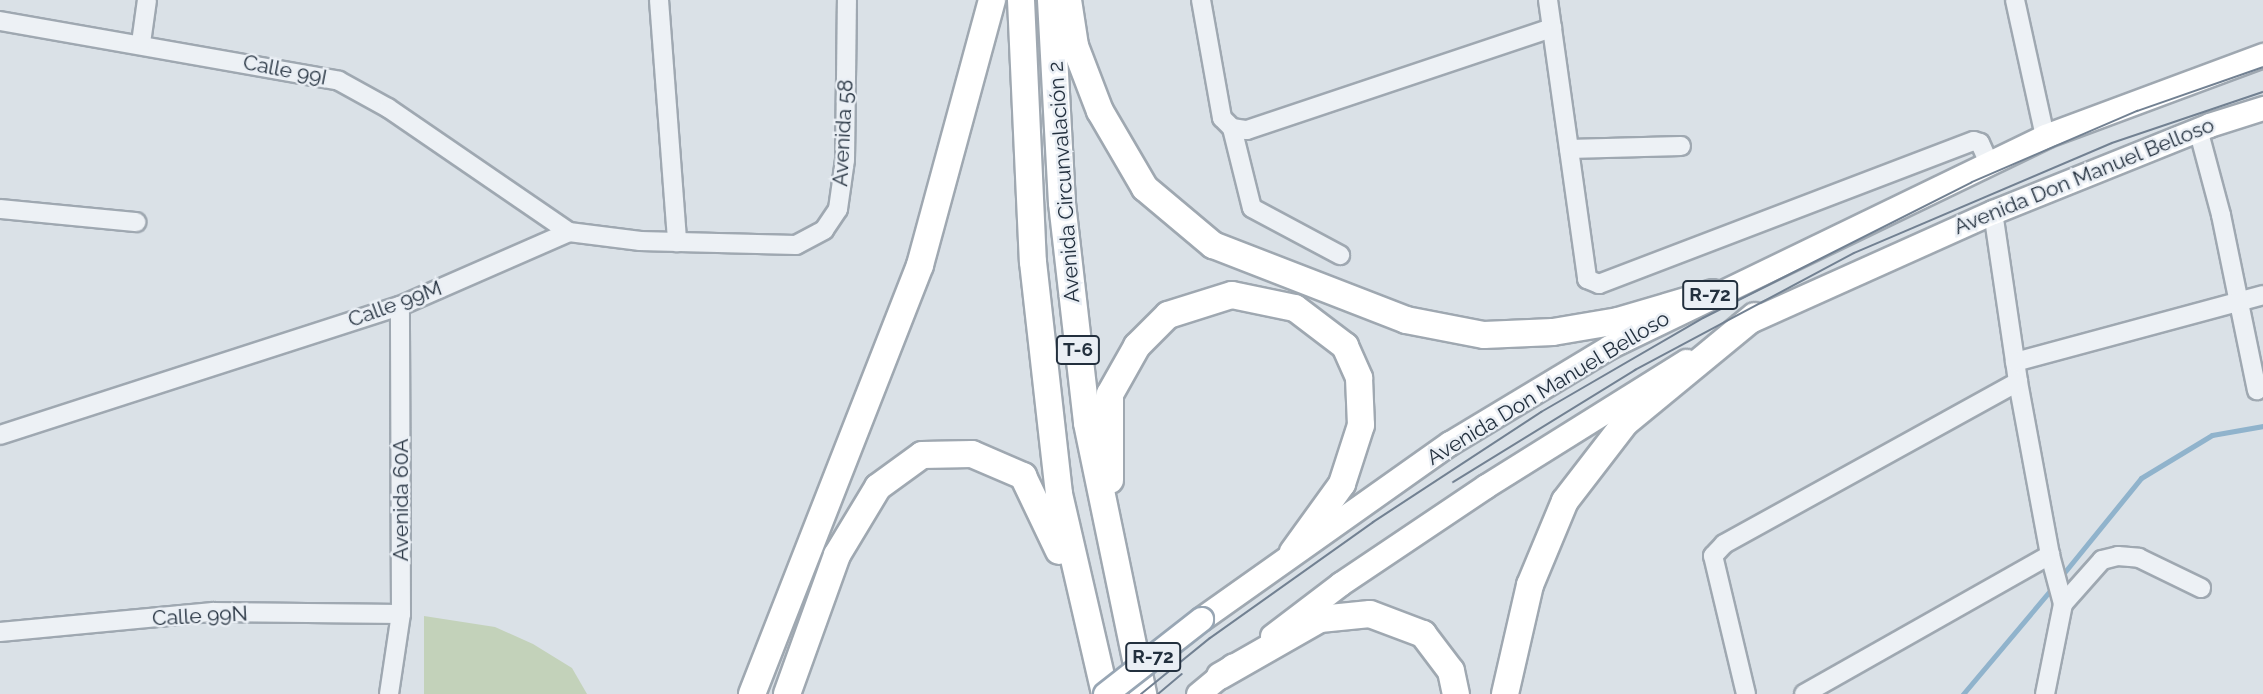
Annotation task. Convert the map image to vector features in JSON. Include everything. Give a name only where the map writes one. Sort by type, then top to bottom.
[{"type":"highway","points":[[752,694],[920,265],[992,0]]},
{"type":"highway","name":"Avenida Circunvalación 2","points":[[1021,0],[1033,262],[1059,494],[1103,686]]},
{"type":"highway","name":"Avenida Circunvalación 2","points":[[1051,0],[1062,203],[1087,423],[1143,694]]},
{"type":"highway","points":[[1068,0],[1075,46],[1100,111],[1145,188],[1213,245],[1406,320],[1484,335],[1553,332],[1618,320],[1713,293]]},
{"type":"highway","points":[[1110,538],[1110,394],[1137,346],[1168,315],[1232,295],[1295,308],[1345,346],[1359,378],[1361,425],[1342,484],[1293,552]]},
{"type":"highway","points":[[1505,694],[1530,585],[1565,500],[1625,423],[1755,316]]},
{"type":"highway","points":[[787,694],[837,555],[878,487],[922,455],[972,454],[1023,476],[1051,528],[1103,686]]},
{"type":"highway","points":[[1220,676],[1320,620],[1370,614],[1423,634],[1451,671],[1456,694]]},
{"type":"main road","name":"Avenida Don Manuel Belloso","points":[[1103,686],[1450,443],[1609,346],[1713,293],[2045,136],[2263,55]]},
{"type":"main road","name":"Avenida Don Manuel Belloso","points":[[1198,694],[1351,576],[1755,316],[1993,212],[2198,129],[2263,108]]},
{"type":"street","points":[[141,43],[147,0]]},
{"type":"street","points":[[659,0],[677,242]]},
{"type":"street","name":"Avenida 58","points":[[796,245],[824,230],[838,209],[845,160],[847,0]]},
{"type":"street","points":[[1200,0],[1222,118],[1232,128],[1252,208],[1340,255]]},
{"type":"street","points":[[1548,0],[1587,279],[1599,284],[1974,141],[1980,142],[1989,163]]},
{"type":"street","points":[[2015,0],[2045,136]]},
{"type":"street","name":"Calle 99I","points":[[0,21],[141,43],[340,81],[388,108],[569,232]]},
{"type":"street","points":[[1232,128],[1247,130],[1552,28]]},
{"type":"street","points":[[2198,129],[2257,390]]},
{"type":"street","points":[[1569,149],[1681,146]]},
{"type":"street","points":[[0,209],[136,222]]},
{"type":"street","points":[[1993,212],[2018,382],[2051,562],[2062,599],[2045,694]]},
{"type":"street","name":"Calle 99M","points":[[0,435],[400,306],[569,232],[677,242],[796,245]]},
{"type":"street","points":[[2015,362],[2263,295]]},
{"type":"street","name":"Avenida 60A","points":[[388,694],[401,614],[400,306]]},
{"type":"street","points":[[1746,694],[1713,556],[1724,544],[2018,382]]},
{"type":"street","points":[[2062,599],[2102,560],[2118,556],[2139,558],[2201,588]]},
{"type":"street","points":[[1812,692],[2051,562]]},
{"type":"street","name":"Calle 99N","points":[[0,632],[213,612],[401,614]]},
{"type":"green space","points":[[424,616],[495,627],[533,644],[572,668],[587,694],[424,694]]},
{"type":"waterway","points":[[2059,579],[2141,478],[2212,435],[2263,426]]},
{"type":"waterway","points":[[1963,694],[2053,587]]},
{"type":"tram line","points":[[1141,694],[1210,638],[1373,522],[1541,412],[1703,318],[1972,182],[2137,111],[2263,67]]},
{"type":"tram line","points":[[1453,482],[1635,370],[1854,253],[2112,143],[2263,92]]},
{"type":"tram line","points":[[1158,694],[1182,674]]}]
